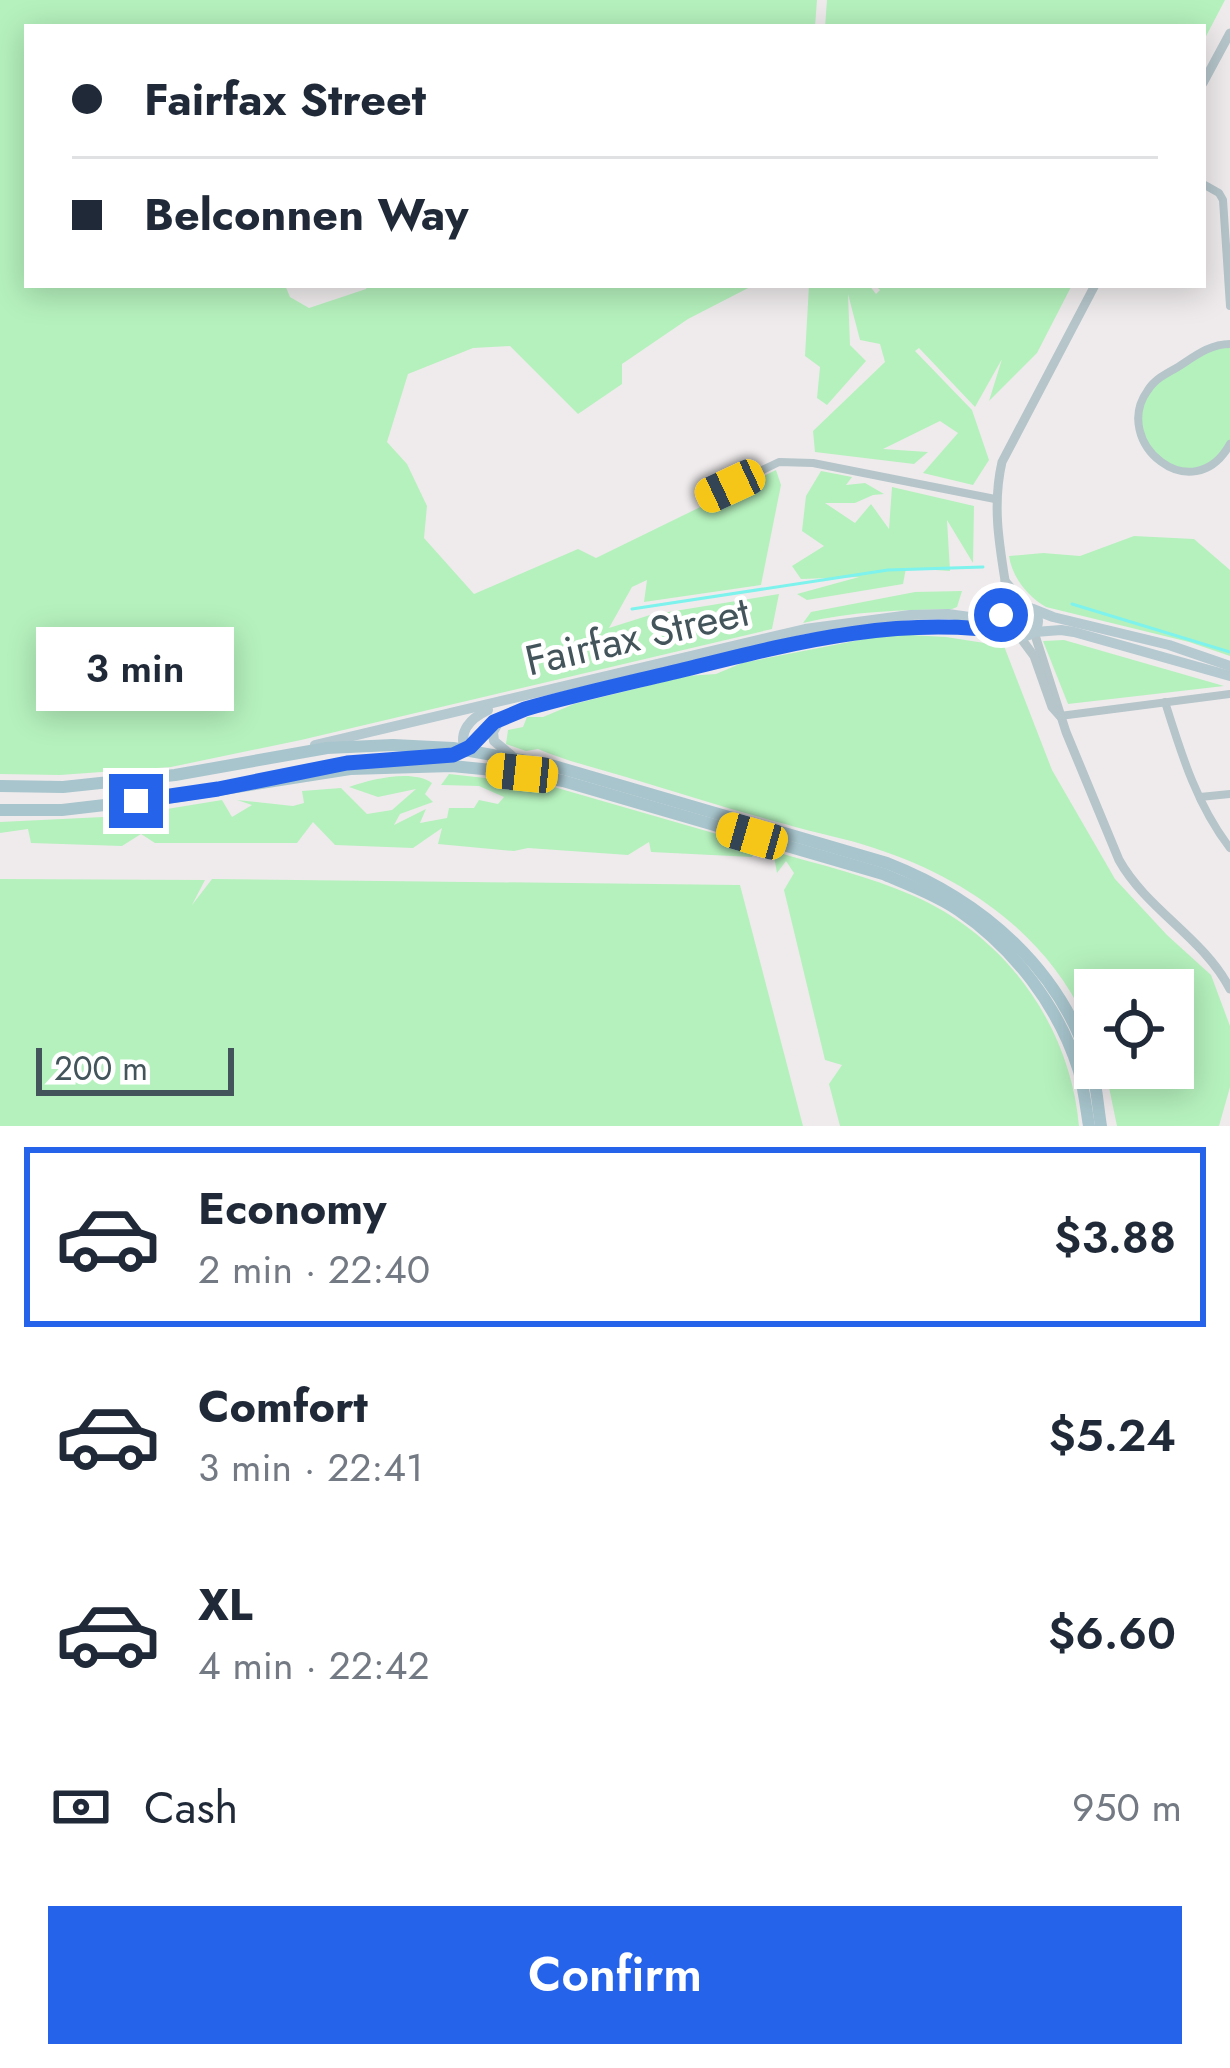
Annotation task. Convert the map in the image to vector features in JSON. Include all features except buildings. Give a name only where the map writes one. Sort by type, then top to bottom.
[{"type":"main road","points":[[1230,666],[1030,608],[1016,608],[1007,622],[1016,635],[1074,632],[1230,676]]},
{"type":"main road","points":[[1030,608],[1038,620],[1035,632]]},
{"type":"main road","name":"Fairfax Street","points":[[283,754],[805,629],[934,614],[984,620],[1010,613]]},
{"type":"main road","name":"Fairfax Street","points":[[465,750],[504,716],[861,631],[933,627],[1016,635]]},
{"type":"main road","points":[[513,699],[471,720],[463,736],[465,750],[477,762],[577,784],[883,874],[958,910],[995,939],[1043,998],[1065,1036],[1079,1074],[1089,1126]]},
{"type":"main road","points":[[504,716],[494,727],[493,738],[512,756]]},
{"type":"main road","points":[[0,786],[63,787],[175,775],[347,746],[465,750],[512,756],[600,779],[887,863],[926,878],[1004,931],[1057,994],[1093,1073],[1101,1126]]},
{"type":"main road","points":[[218,789],[316,767],[446,756],[465,750]]},
{"type":"main road","points":[[0,810],[62,810],[350,769],[417,766],[522,773]]},
{"type":"street","points":[[1206,79],[1225,54],[1230,33]]},
{"type":"street","points":[[1206,186],[1220,193],[1228,226],[1230,306]]},
{"type":"street","points":[[1010,613],[995,499],[1007,449],[1093,288]]},
{"type":"street","points":[[1230,344],[1209,348],[1157,380],[1145,393],[1139,410],[1147,446],[1169,468],[1202,470],[1219,460],[1230,444]]},
{"type":"street","points":[[707,497],[790,460],[995,499]]},
{"type":"street","points":[[1006,581],[1030,608]]},
{"type":"street","points":[[1035,632],[1060,716],[1128,877],[1210,959],[1230,989]]},
{"type":"street","points":[[1016,635],[1034,656],[1052,707],[1060,716]]},
{"type":"street","points":[[1060,716],[1230,694]]},
{"type":"street","points":[[1166,702],[1200,797],[1230,848]]},
{"type":"street","points":[[1200,797],[1230,794]]},
{"type":"green space","points":[[0,0],[817,0],[815,24],[24,24],[24,288],[286,288],[290,297],[309,308],[366,288],[748,288],[688,319],[622,364],[622,384],[578,414],[510,346],[473,348],[408,374],[387,442],[407,464],[427,506],[424,538],[474,594],[578,549],[596,558],[776,470],[781,485],[761,585],[644,602],[647,580],[632,587],[609,628],[650,615],[779,594],[772,629],[301,740],[171,767],[0,774]]},
{"type":"green space","points":[[827,0],[1225,0],[1206,36],[1206,24],[825,24]]},
{"type":"green space","points":[[809,288],[871,288],[876,294],[878,288],[1070,288],[1037,353],[989,401],[1002,359],[975,407],[919,348],[915,351],[972,410],[989,460],[973,485],[923,473],[958,433],[940,421],[883,449],[928,452],[914,464],[815,452],[813,431],[885,362],[880,344],[860,340],[848,294],[850,345],[866,361],[827,405],[817,398],[820,367],[805,356]]},
{"type":"green space","points":[[1230,344],[1230,444],[1225,454],[1191,472],[1160,462],[1139,420],[1150,386],[1209,348]]},
{"type":"green space","points":[[821,471],[852,477],[846,485],[865,483],[884,494],[855,503],[825,503],[855,523],[871,504],[889,529],[892,487],[974,506],[973,563],[947,520],[950,571],[906,568],[903,584],[807,600],[797,594],[859,577],[801,579],[792,566],[824,546],[802,531],[806,496]]},
{"type":"green space","points":[[1134,536],[1194,539],[1230,570],[1230,656],[1046,607],[1022,586],[1009,556],[1080,556]]},
{"type":"green space","points":[[962,591],[952,609],[858,614],[803,623],[811,612],[915,592]]},
{"type":"green space","points":[[891,634],[1004,646],[1052,770],[1115,879],[1211,975],[1230,1026],[1230,1087],[1219,1126],[1117,1126],[1109,1089],[1194,1089],[1194,969],[1074,969],[1074,999],[1059,974],[1008,920],[978,897],[910,861],[538,749],[526,751],[506,744],[508,730],[523,727],[527,717],[543,717],[574,704],[687,676],[716,674],[742,663]]},
{"type":"green space","points":[[1064,640],[1224,686],[1068,704],[1043,641]]},
{"type":"green space","points":[[449,774],[547,785],[755,845],[752,857],[651,852],[649,842],[628,855],[438,844],[442,828],[413,848],[335,845],[313,822],[297,843],[155,843],[141,834],[122,846],[31,843],[28,829],[0,833],[0,822],[124,816],[222,800],[232,817],[252,805],[237,800],[293,806],[304,803],[302,791],[341,788],[367,814],[392,810],[416,789],[378,797],[349,787],[392,777],[432,783],[425,794],[433,802],[400,814],[394,825],[426,809],[420,823],[447,818],[449,808],[474,808],[479,800],[498,804],[504,797],[479,786],[441,785]]},
{"type":"green space","points":[[773,851],[897,889],[978,935],[1005,960],[1047,1020],[1073,1089],[1079,1126],[840,1126],[829,1084],[842,1065],[825,1060],[784,890],[794,873],[786,861],[777,873]]},
{"type":"green space","points":[[0,879],[205,880],[192,905],[212,879],[740,885],[803,1126],[0,1126]]},
{"type":"waterway","points":[[632,609],[888,570],[983,567]]},
{"type":"waterway","points":[[1072,604],[1230,652]]},
{"type":"route","points":[[136,801],[316,767],[453,755],[470,747],[494,722],[525,709],[828,636],[933,627],[1013,633],[1007,622],[1010,614],[1001,615]]}]
